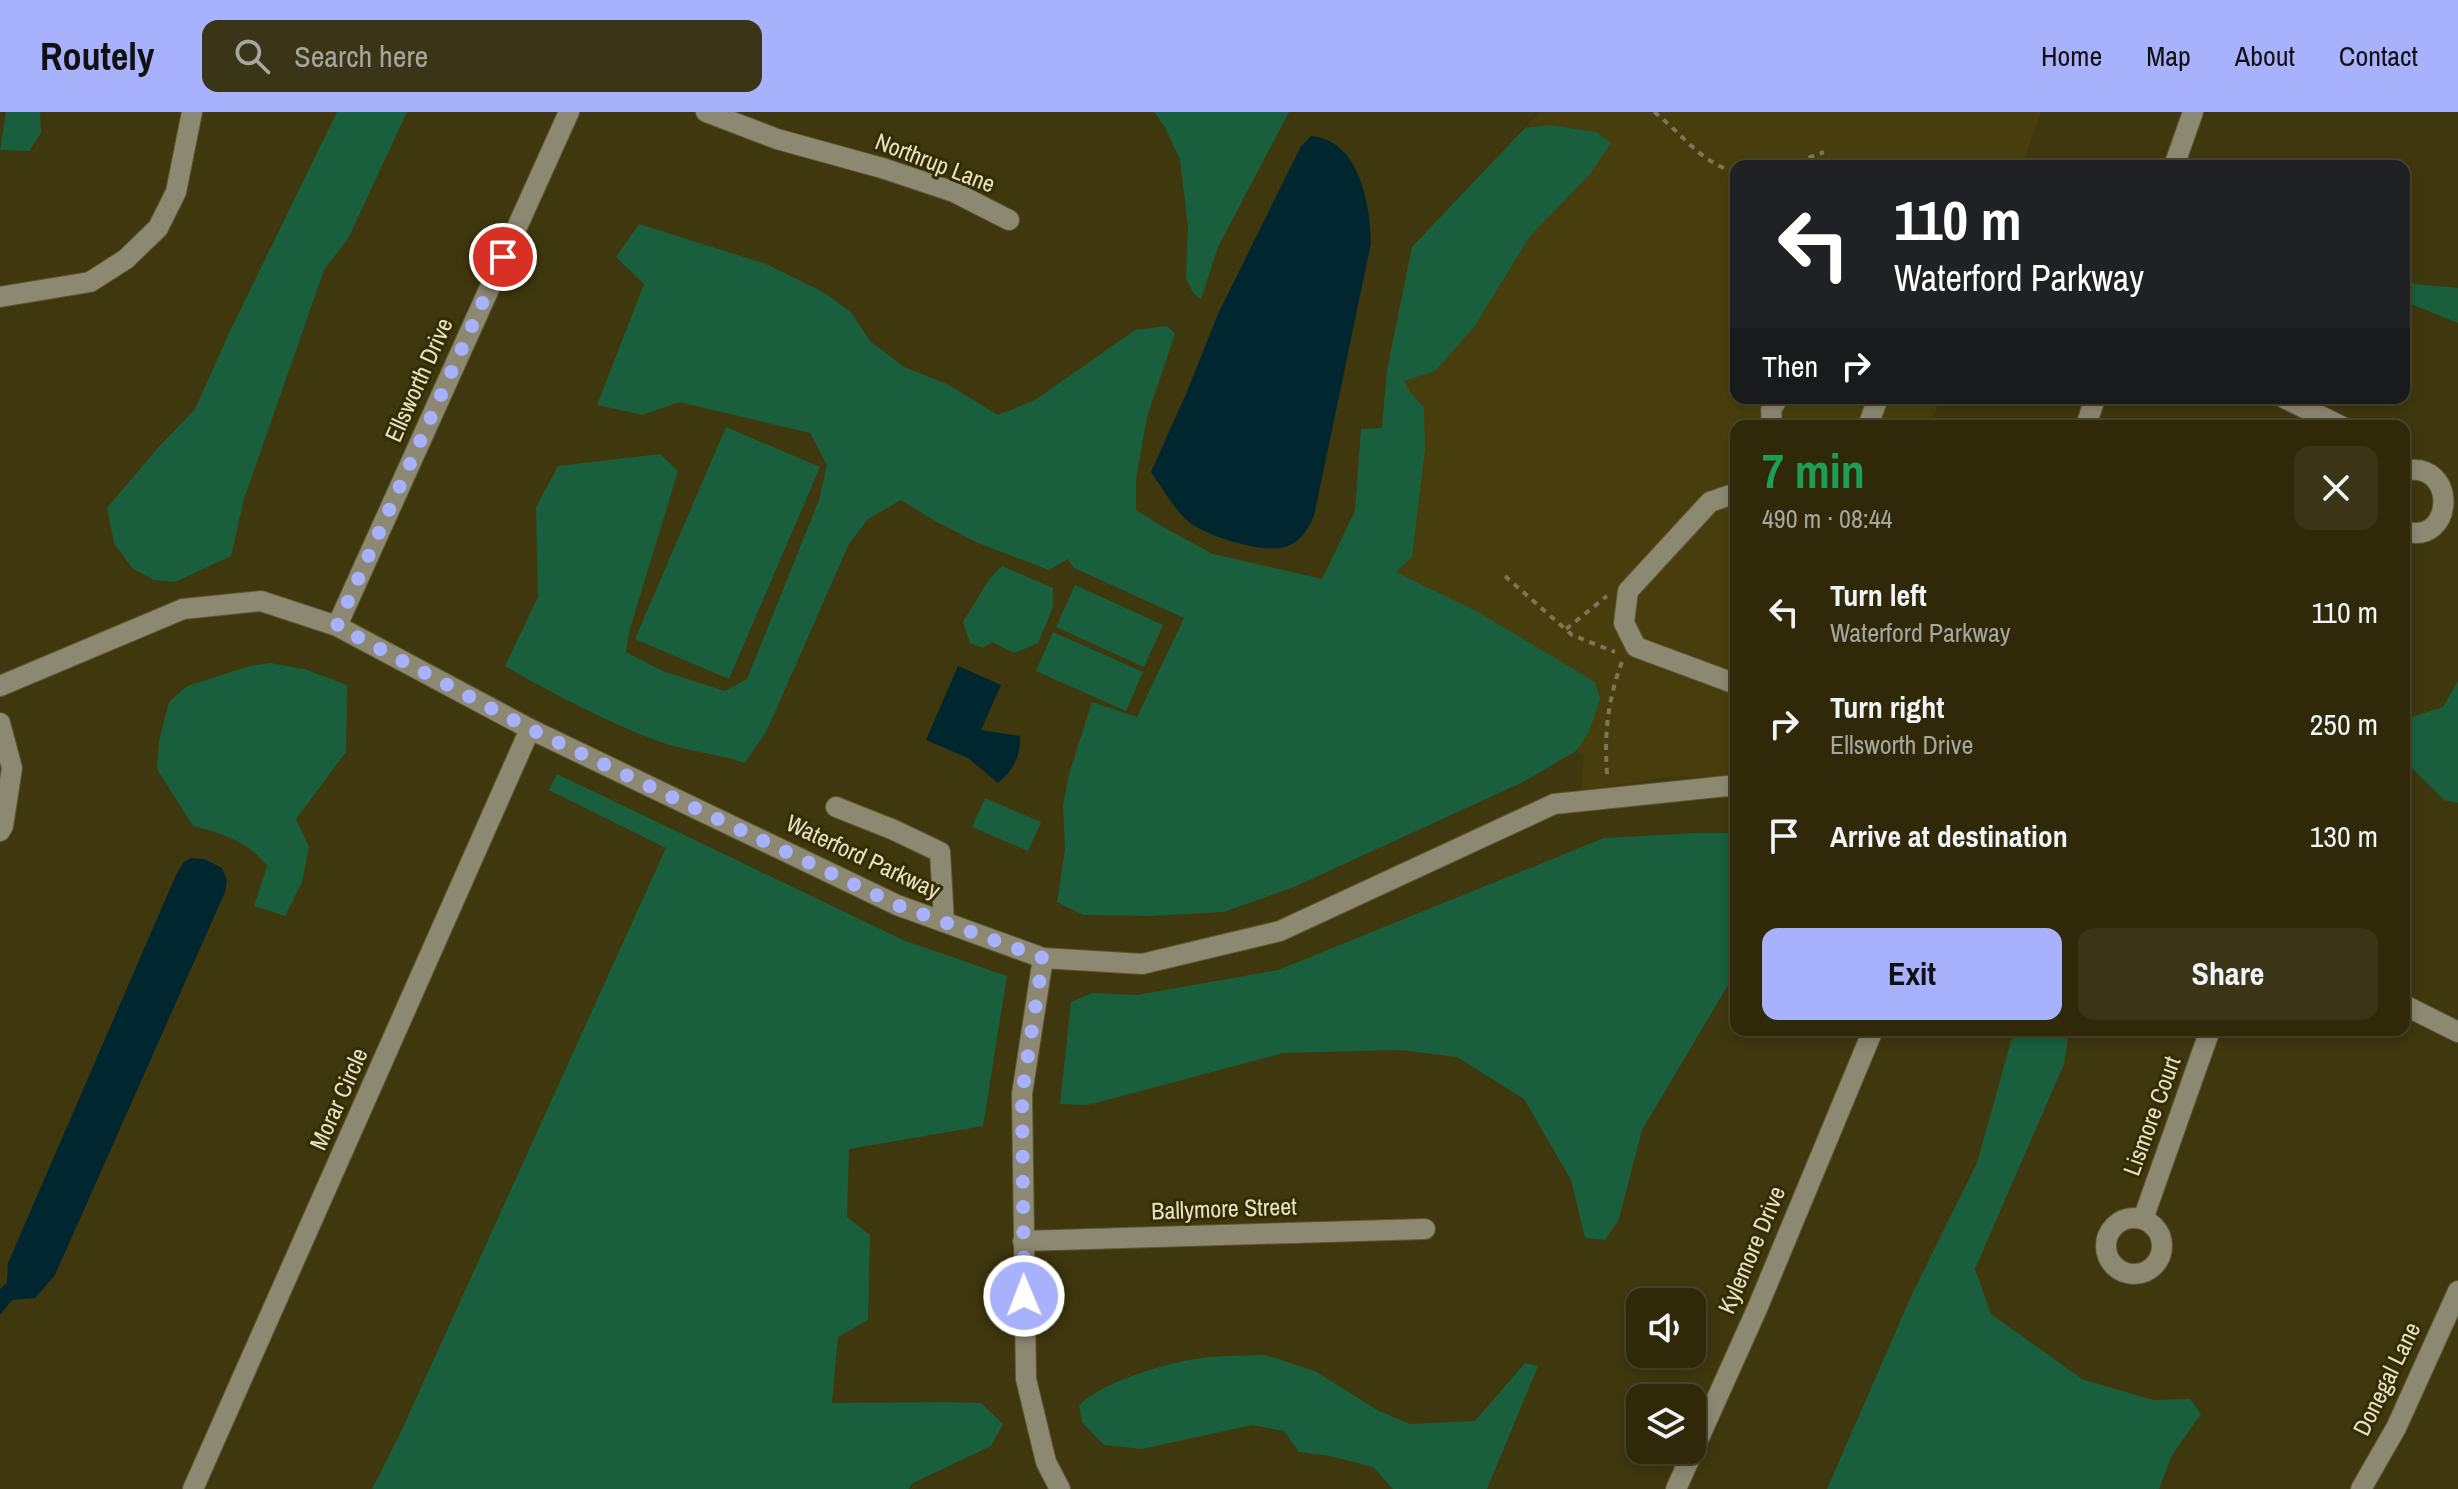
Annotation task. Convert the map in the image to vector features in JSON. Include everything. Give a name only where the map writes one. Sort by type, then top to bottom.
[{"type":"street","points":[[0,297],[90,282],[126,259],[158,228],[176,192],[192,112]]},
{"type":"street","name":"Ellsworth Drive","points":[[337,626],[569,112]]},
{"type":"street","name":"Northrup Lane","points":[[706,112],[777,139],[954,192],[1009,220]]},
{"type":"street","points":[[2176,160],[2193,112]]},
{"type":"street","points":[[2296,404],[2329,420]]},
{"type":"street","points":[[2410,470],[2430,473],[2440,481],[2446,492],[2446,505],[2442,517],[2434,526],[2423,532],[2410,531]]},
{"type":"street","points":[[1730,495],[1710,502],[1628,591],[1624,623],[1636,647],[1730,682]]},
{"type":"street","name":"Waterford Parkway","points":[[0,686],[183,609],[261,601],[337,626],[530,729],[897,905],[1043,958],[1142,964],[1280,931],[1554,804],[1730,787]]},
{"type":"street","points":[[0,723],[12,768],[0,831]]},
{"type":"street","name":"Morar Circle","points":[[193,1489],[530,729]]},
{"type":"street","points":[[836,807],[940,852],[944,922]]},
{"type":"street","points":[[1043,958],[1022,1094],[1026,1379],[1046,1462],[1060,1489]]},
{"type":"street","points":[[2410,1008],[2458,1032]]},
{"type":"street","name":"Kylemore Drive","points":[[1676,1489],[1757,1309],[1871,1036]]},
{"type":"street","name":"Lismore Court","points":[[2143,1219],[2208,1036]]},
{"type":"street","name":"Ballymore Street","points":[[1023,1241],[1425,1229]]},
{"type":"street","name":"Donegal Lane","points":[[2361,1489],[2396,1428],[2458,1291]]},
{"type":"path","points":[[1654,112],[1671,125],[1691,148],[1730,171]]},
{"type":"path","points":[[1802,160],[1824,152]]},
{"type":"path","points":[[1505,576],[1572,635],[1624,655],[1611,691],[1605,737],[1607,774]]},
{"type":"path","points":[[1566,629],[1609,594]]},
{"type":"shaded area","points":[[1540,112],[2041,112],[2024,160],[1730,160],[1730,404],[1938,404],[1932,420],[1730,420],[1730,779],[1677,776],[1581,790],[1584,754],[1359,666],[1387,370],[1412,247]]},
{"type":"green space","points":[[6,112],[40,112],[41,133],[29,151],[0,150]]},
{"type":"green space","points":[[337,112],[407,112],[348,239],[324,270],[244,499],[231,556],[175,582],[154,580],[132,568],[114,543],[107,508],[195,409]]},
{"type":"green space","points":[[1154,112],[1289,112],[1218,247],[1201,299],[1193,293],[1186,278],[1188,227],[1180,160],[1165,127]]},
{"type":"green space","points":[[1550,125],[1596,132],[1611,143],[1591,173],[1530,236],[1474,327],[1435,371],[1404,381],[1424,408],[1425,449],[1412,557],[1396,572],[1478,612],[1595,682],[1600,699],[1589,732],[1576,751],[1523,782],[1294,887],[1224,912],[1151,916],[1083,915],[1057,902],[1065,850],[1063,805],[1069,774],[1092,702],[1137,717],[1184,618],[1074,568],[1068,559],[1049,570],[978,543],[901,500],[868,519],[849,544],[767,730],[745,763],[666,744],[636,732],[578,706],[505,666],[538,597],[536,507],[558,466],[660,454],[678,471],[629,632],[626,652],[663,671],[725,691],[747,679],[819,500],[827,465],[810,433],[679,402],[643,415],[597,405],[644,284],[616,257],[639,224],[766,264],[823,292],[851,312],[870,341],[904,367],[947,384],[998,415],[1035,400],[1135,330],[1167,326],[1175,334],[1147,417],[1136,478],[1136,510],[1213,554],[1322,579],[1355,511],[1361,429],[1382,428],[1387,370],[1412,247],[1525,128]]},
{"type":"green space","points":[[2410,281],[2458,288],[2458,323],[2410,303]]},
{"type":"green space","points":[[726,427],[820,467],[729,679],[635,639]]},
{"type":"green space","points":[[1002,566],[1053,588],[1053,607],[1038,643],[1014,653],[992,642],[983,648],[970,643],[963,622],[990,578]]},
{"type":"green space","points":[[1075,585],[1163,625],[1144,667],[1056,627]]},
{"type":"green space","points":[[1053,632],[1143,672],[1126,711],[1036,671]]},
{"type":"green space","points":[[270,663],[304,669],[347,685],[346,752],[296,819],[309,847],[302,882],[285,916],[254,906],[267,866],[252,851],[234,840],[193,826],[157,769],[159,742],[169,702],[187,686],[250,666]]},
{"type":"green space","points":[[2458,681],[2458,803],[2444,800],[2410,766],[2410,718],[2443,707]]},
{"type":"green space","points":[[557,774],[903,940],[1007,976],[983,1126],[849,1149],[847,1217],[870,1235],[868,1320],[838,1337],[832,1403],[981,1403],[1003,1424],[991,1446],[911,1484],[909,1489],[372,1489],[399,1436],[666,848],[549,790]]},
{"type":"green space","points":[[985,798],[1041,822],[1028,851],[972,827]]},
{"type":"green space","points":[[1730,833],[1728,985],[1642,1130],[1619,1219],[1605,1240],[1585,1238],[1571,1180],[1524,1099],[1457,1057],[1400,1050],[1283,1053],[1088,1105],[1060,1104],[1071,1002],[1092,993],[1137,995],[1278,970],[1604,838]]},
{"type":"green space","points":[[2012,1036],[2068,1036],[2064,1064],[1975,1269],[1991,1314],[2082,1379],[2153,1400],[2190,1399],[2201,1414],[2172,1455],[2159,1489],[1827,1489],[1913,1292],[1977,1163]]},
{"type":"green space","points":[[1265,1355],[1315,1371],[1377,1410],[1410,1424],[1475,1421],[1525,1363],[1538,1366],[1487,1489],[1393,1489],[1373,1467],[1299,1452],[1284,1431],[1252,1425],[1142,1449],[1104,1445],[1082,1422],[1079,1405],[1131,1376],[1198,1358]]},
{"type":"water","points":[[1311,136],[1327,140],[1351,161],[1364,193],[1371,243],[1314,516],[1295,542],[1276,549],[1264,548],[1221,538],[1189,522],[1173,505],[1151,472],[1218,314],[1301,146]]},
{"type":"water","points":[[958,666],[1001,685],[981,730],[1020,736],[1015,762],[998,783],[968,758],[926,740]]},
{"type":"water","points":[[191,858],[204,859],[222,868],[227,880],[225,892],[55,1275],[35,1298],[12,1300],[0,1315],[0,1289],[7,1283],[8,1263],[176,875],[184,862]]},
{"type":"route","points":[[503,257],[337,626],[530,729],[897,905],[1043,958],[1022,1094],[1024,1296]]}]
